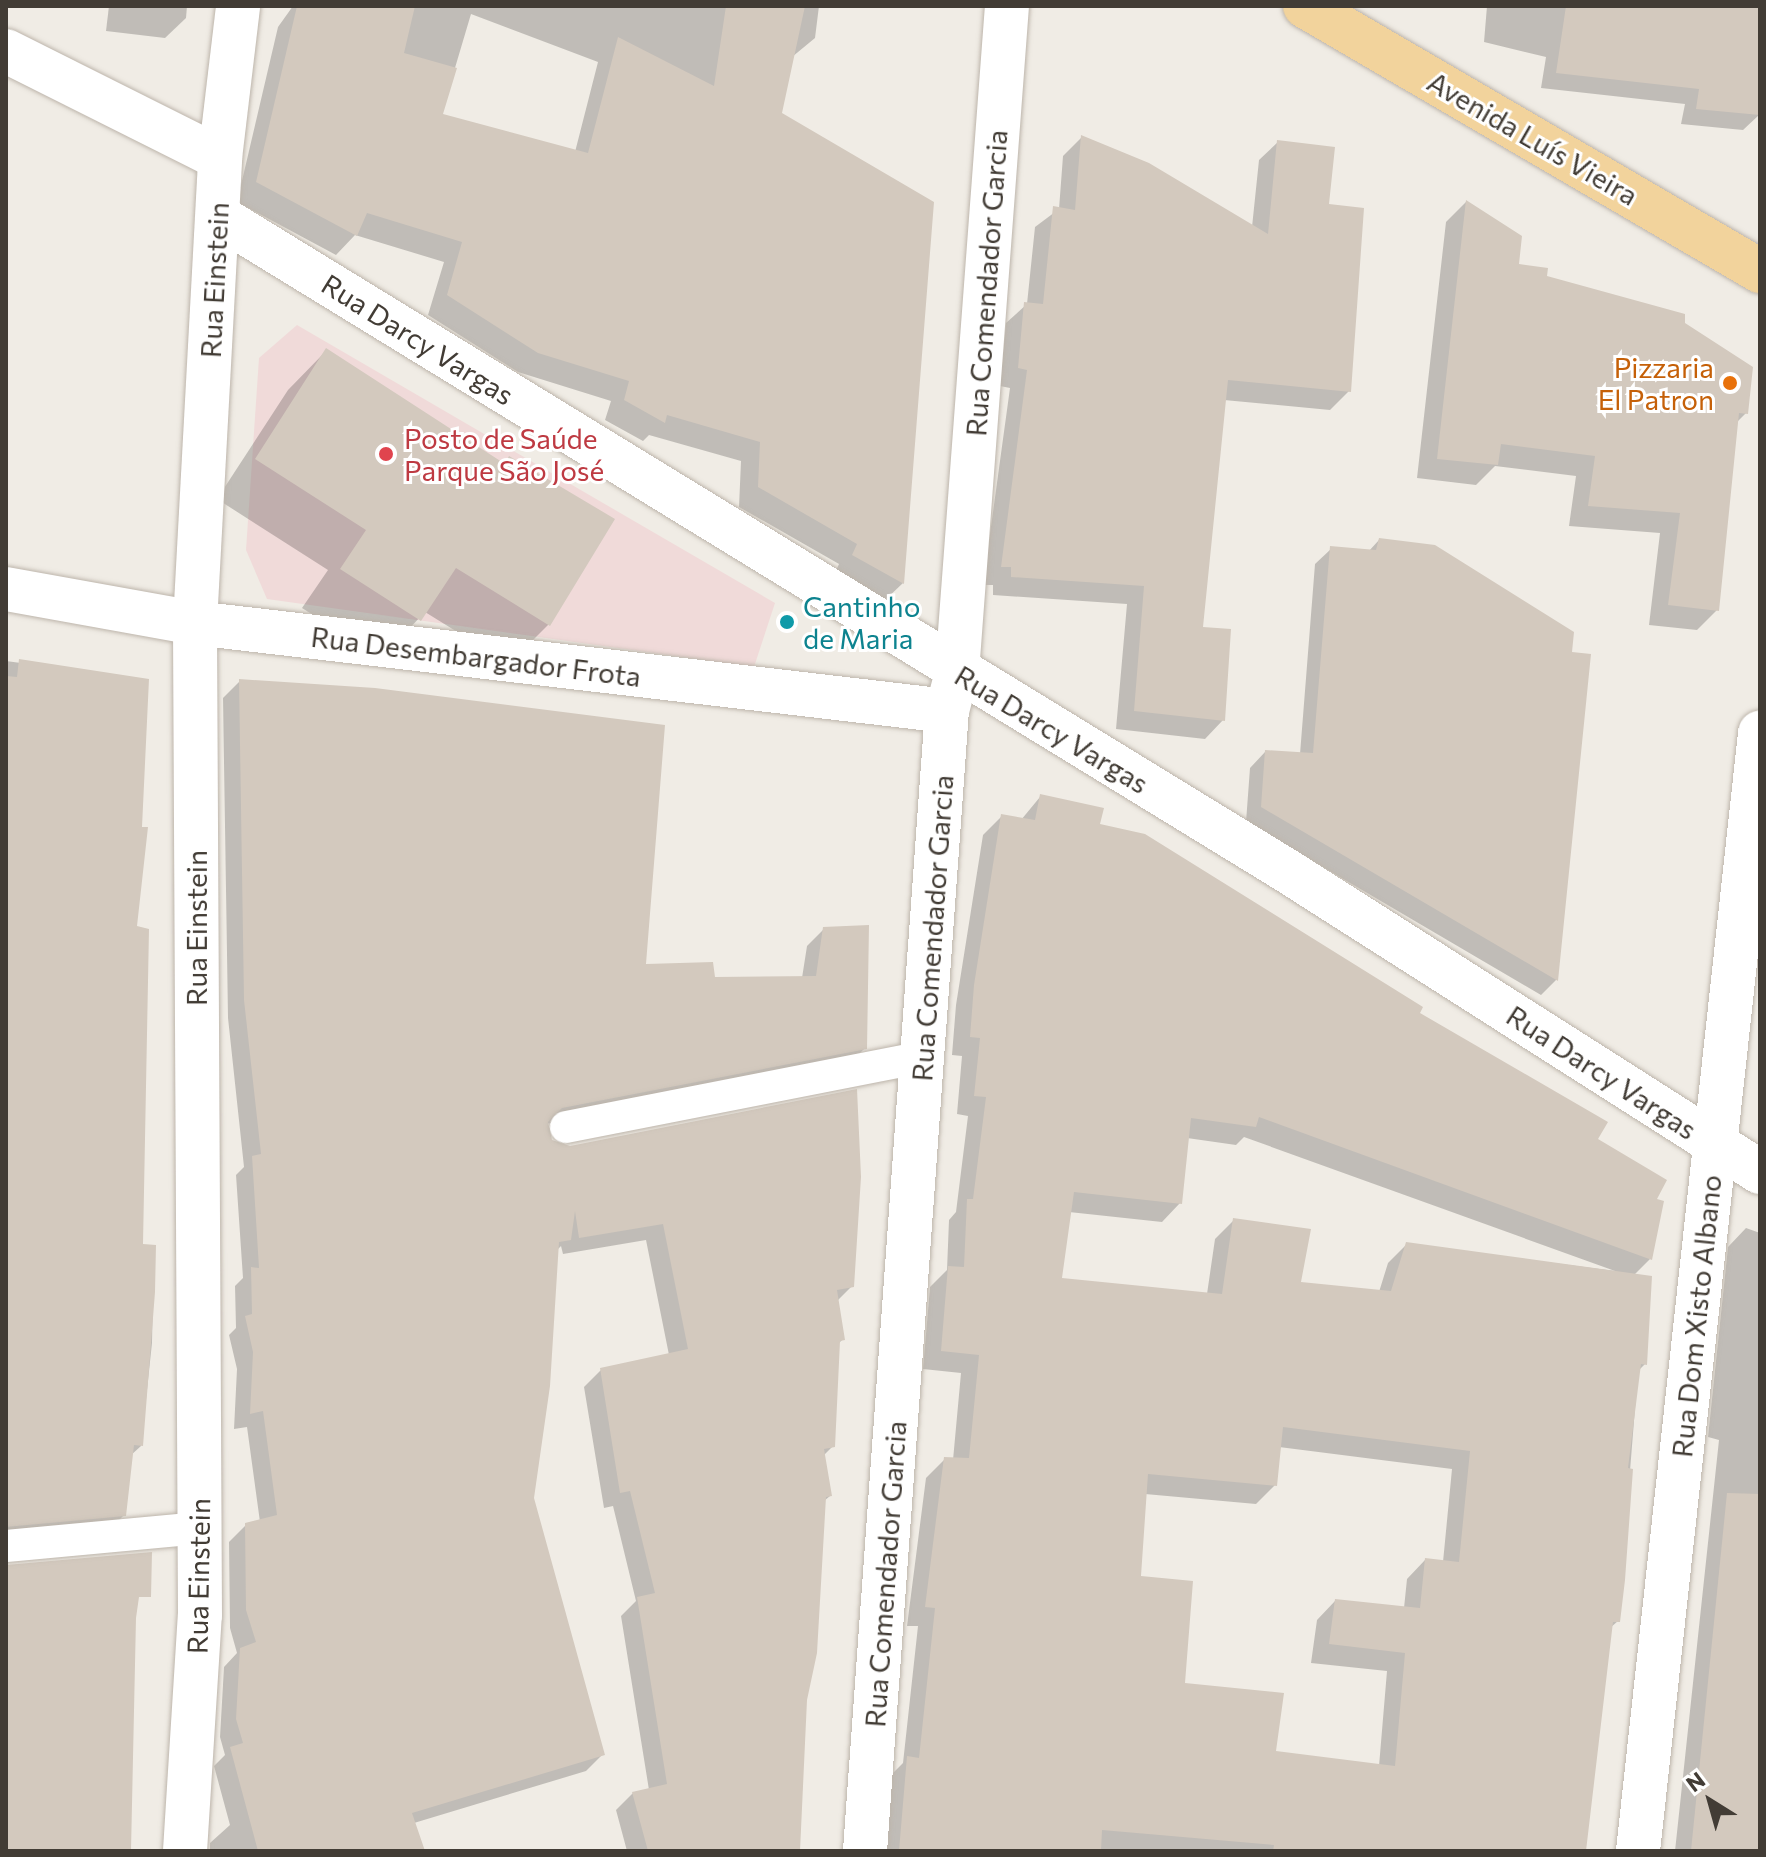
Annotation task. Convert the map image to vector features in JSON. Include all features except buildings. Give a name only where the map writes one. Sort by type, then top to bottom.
[{"type":"main road","name":"Avenida Luís Vieira","points":[[1305,6],[1760,271]]},
{"type":"street","name":"Rua Einstein","points":[[185,1851],[200,1615],[195,623],[220,158],[238,6]]},
{"type":"street","name":"Rua Comendador Garcia","points":[[865,1851],[923,1057],[1007,6]]},
{"type":"street","points":[[6,51],[220,158]]},
{"type":"street","name":"Rua Darcy Vargas","points":[[218,216],[952,691],[1292,874],[1760,1172]]},
{"type":"street","name":"Rua Desembargador Frota","points":[[6,589],[195,623],[952,691]]},
{"type":"street","name":"Rua Dom Xisto Albano","points":[[1638,1851],[1760,733]]},
{"type":"lane","points":[[566,1127],[923,1057]]},
{"type":"lane","points":[[6,1546],[200,1528]]},
{"type":"shaded area","name":"Posto de Saúde Parque São José","points":[[297,325],[775,603],[754,667],[267,599],[246,550],[259,358]]},
{"type":"place","name":"Pizzaria El Patron","points":[[1730,383]]},
{"type":"place","name":"Posto de Saúde Parque São José","points":[[386,454]]},
{"type":"place","name":"Cantinho de Maria","points":[[787,622]]}]
